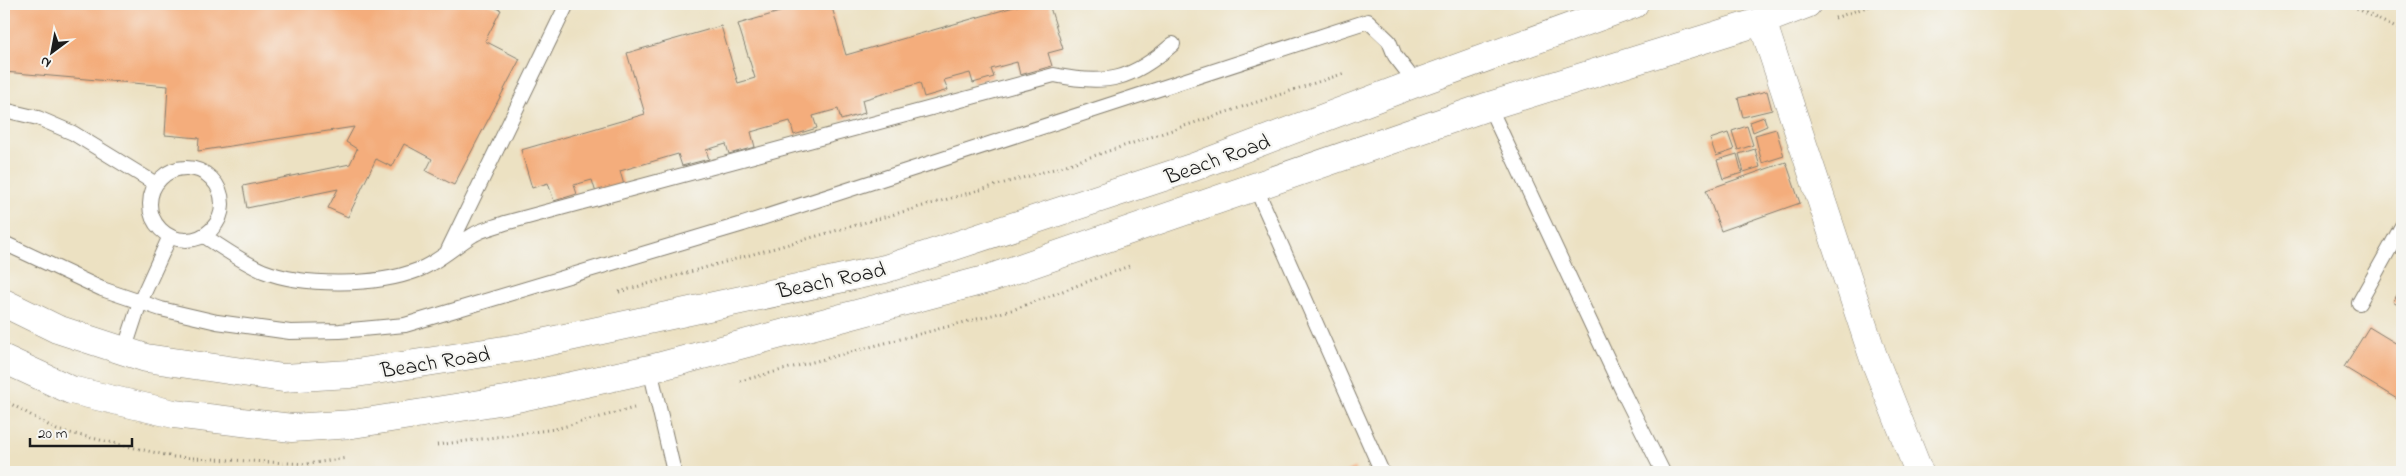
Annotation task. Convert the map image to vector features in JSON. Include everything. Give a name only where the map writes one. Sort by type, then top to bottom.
[{"type":"main road","name":"Beach Road","points":[[4,303],[57,329],[146,358],[283,378],[350,374],[522,348],[884,269],[1194,167],[1416,83],[1634,4]]},
{"type":"main road","points":[[4,359],[71,390],[174,414],[292,428],[353,424],[512,399],[650,369],[988,279],[1489,106],[1762,21],[1807,4]]},
{"type":"main road","points":[[1762,21],[1873,356],[1919,472]]},
{"type":"lane","points":[[448,251],[567,4]]},
{"type":"lane","points":[[4,243],[102,289],[140,302],[218,322],[290,332],[340,331],[405,325],[752,221],[1368,21],[1389,41],[1395,56],[1416,83]]},
{"type":"lane","points":[[204,236],[235,256],[264,271],[321,282],[388,278],[419,270],[475,233],[505,223],[542,215],[1054,75],[1081,81],[1099,81],[1120,76],[1154,60],[1173,44]]},
{"type":"lane","points":[[1489,106],[1624,396],[1663,472]]},
{"type":"lane","points":[[4,110],[38,118],[73,133],[156,184]]},
{"type":"lane","points":[[180,169],[197,170],[208,175],[221,195],[222,207],[216,223],[204,236],[193,240],[181,240],[170,236],[153,219],[151,196],[156,184],[163,176],[180,169]]},
{"type":"lane","points":[[1255,186],[1382,472]]},
{"type":"lane","points":[[2359,303],[2402,226]]},
{"type":"lane","points":[[124,351],[140,302],[170,236]]},
{"type":"lane","points":[[650,369],[674,472]]},
{"type":"path","points":[[2348,4],[2402,31]]},
{"type":"building","points":[[4,4],[488,4],[501,10],[485,41],[520,59],[454,185],[426,171],[432,159],[404,144],[392,167],[376,159],[348,217],[328,208],[338,189],[247,208],[243,186],[350,164],[357,149],[346,142],[354,127],[198,151],[199,138],[165,135],[168,86],[4,72]]},
{"type":"building","points":[[807,4],[831,4],[846,55],[1024,4],[1049,4],[1063,49],[1048,53],[1052,66],[1020,75],[1017,62],[991,69],[994,77],[973,83],[970,73],[944,80],[948,90],[924,97],[920,83],[862,100],[865,113],[841,120],[838,109],[813,116],[817,128],[794,135],[790,121],[751,132],[755,147],[729,154],[726,144],[706,150],[709,159],[682,166],[678,154],[620,171],[624,185],[596,193],[592,180],[574,185],[577,194],[554,201],[548,183],[532,188],[521,150],[645,114],[627,53],[721,26],[738,83],[755,78],[738,24]]},
{"type":"building","points":[[1767,91],[1772,110],[1743,117],[1738,98]]},
{"type":"building","points":[[1764,117],[1767,126],[1753,132],[1750,122]]},
{"type":"building","points":[[1747,126],[1753,145],[1738,150],[1732,131]]},
{"type":"building","points":[[1776,129],[1784,156],[1762,163],[1755,135]]},
{"type":"building","points":[[1728,133],[1734,150],[1716,156],[1710,139]]},
{"type":"building","points":[[1755,149],[1760,167],[1744,172],[1739,154]]},
{"type":"building","points":[[1737,154],[1742,173],[1723,179],[1717,160]]},
{"type":"building","points":[[1786,162],[1800,203],[1721,231],[1706,190]]},
{"type":"building","points":[[2402,286],[2402,308],[2393,302]]},
{"type":"building","points":[[2369,327],[2402,347],[2402,402],[2344,367]]},
{"type":"building","points":[[1355,467],[1357,472],[1345,472]]}]
